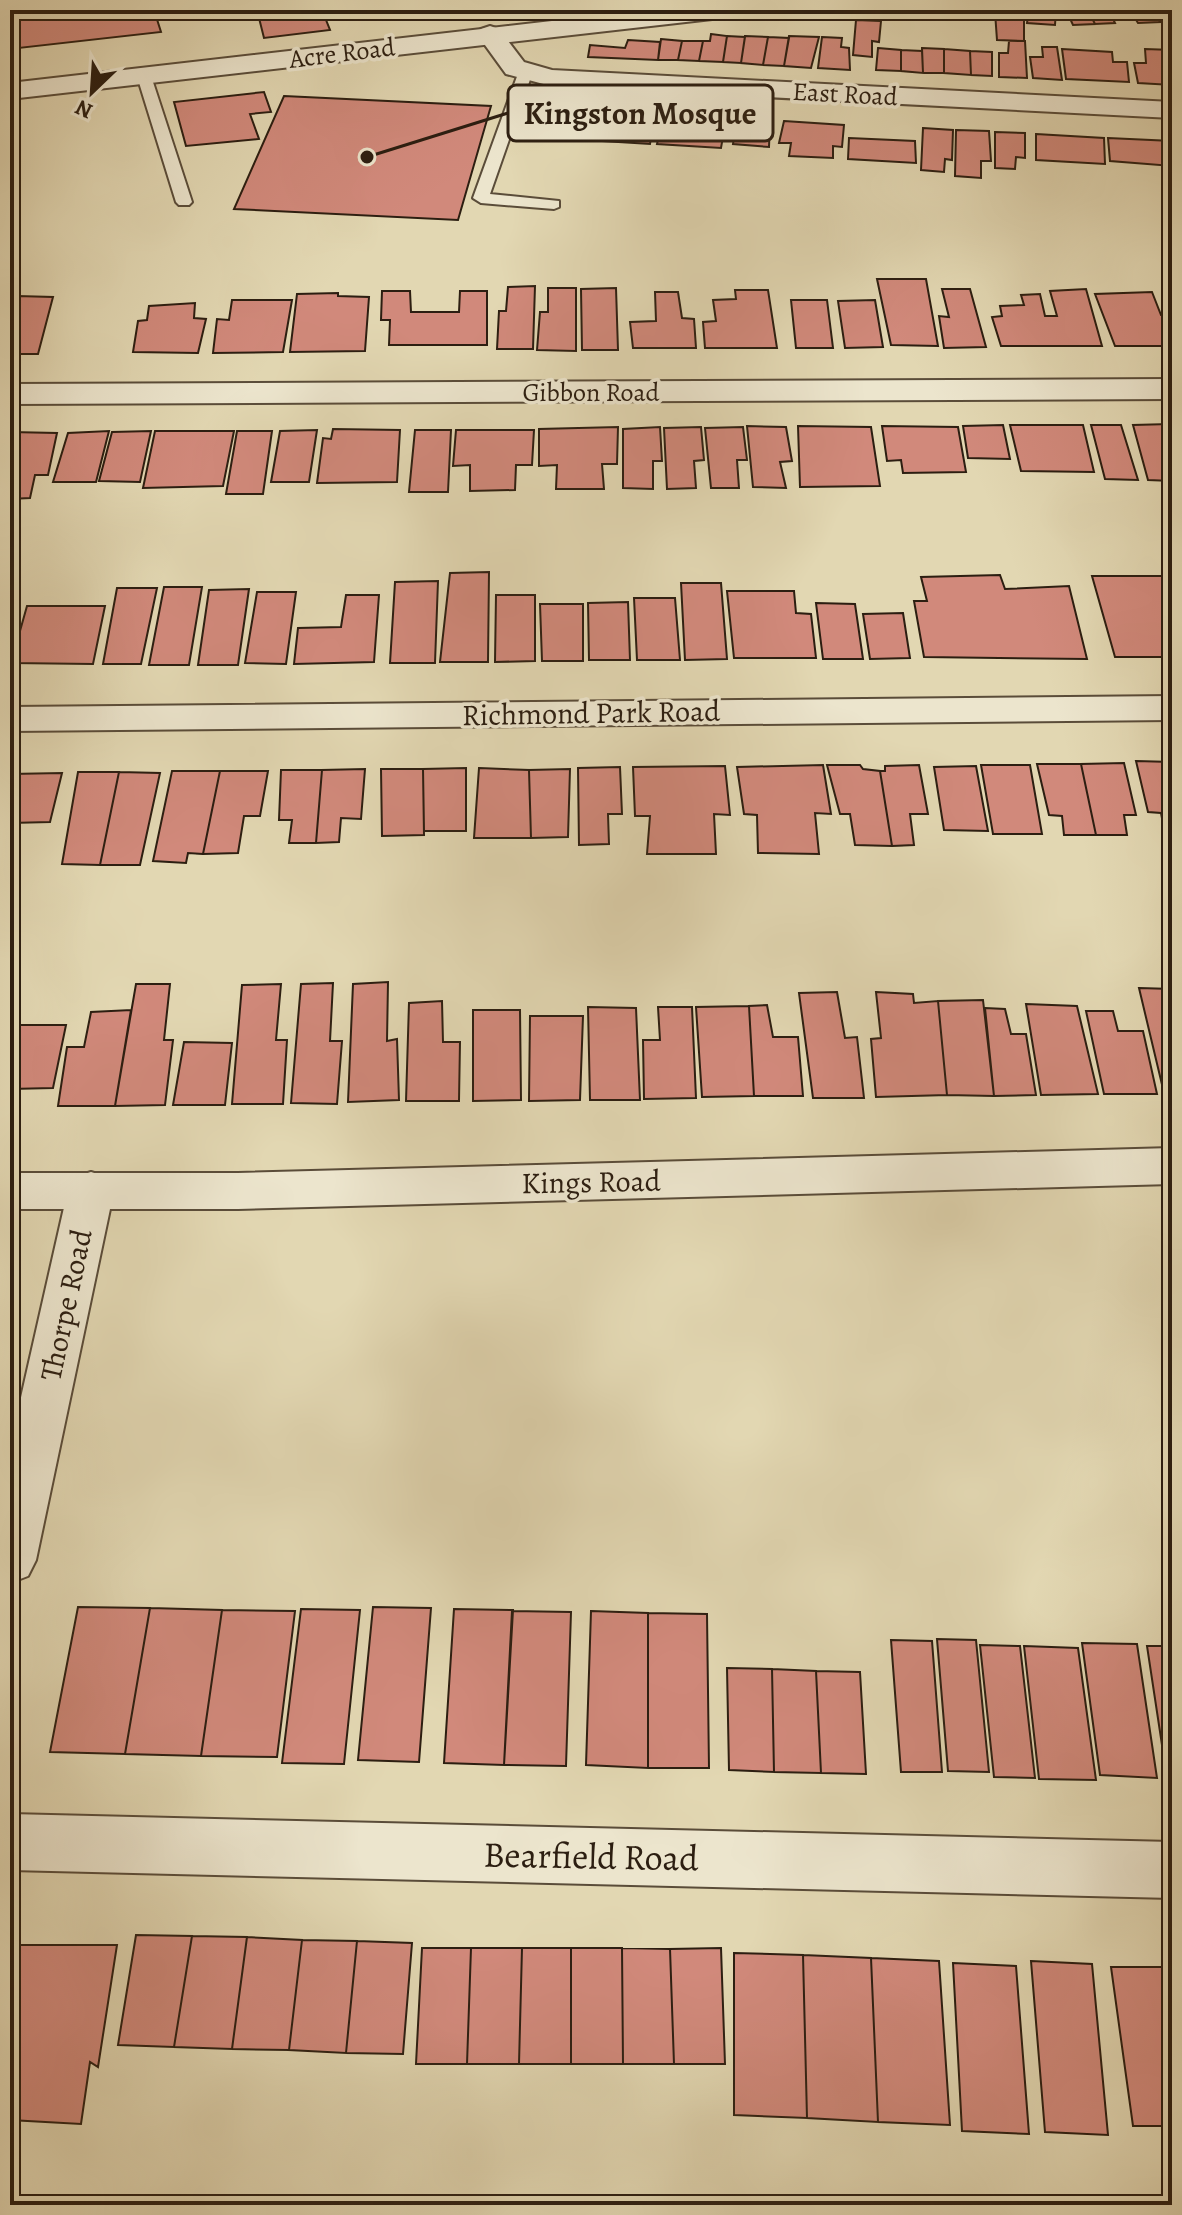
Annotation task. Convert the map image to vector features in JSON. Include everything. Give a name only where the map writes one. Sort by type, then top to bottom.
[{"type":"street","name":"Acre Road","points":[[10,91],[144,76],[495,25],[721,10]]},
{"type":"street","points":[[495,25],[515,68],[526,71]]},
{"type":"street","name":"East Road","points":[[526,71],[594,82],[1172,110]]},
{"type":"street","name":"Gibbon Road","points":[[10,394],[1172,389]]},
{"type":"street","name":"Richmond Park Road","points":[[10,719],[1172,708]]},
{"type":"street","name":"Kings Road","points":[[10,1191],[238,1191],[1172,1166]]},
{"type":"street","name":"Thorpe Road","points":[[10,1560],[91,1190]]},
{"type":"street","name":"Bearfield Road","points":[[10,1842],[1172,1870]]},
{"type":"lane","points":[[526,71],[481,198],[554,204]]},
{"type":"lane","points":[[144,76],[184,202]]},
{"type":"building","points":[[10,10],[154,10],[161,32],[10,49]]},
{"type":"building","points":[[257,10],[322,10],[330,30],[264,38]]},
{"type":"building","points":[[1029,10],[1056,10],[1055,25],[1027,23]]},
{"type":"building","points":[[1066,10],[1088,10],[1095,24],[1073,25]]},
{"type":"building","points":[[1088,10],[1109,10],[1115,23],[1095,24]]},
{"type":"building","points":[[1130,10],[1154,10],[1160,22],[1138,23]]},
{"type":"building","points":[[1154,10],[1172,10],[1172,22],[1160,22]]},
{"type":"building","points":[[995,12],[1024,14],[1024,41],[997,40]]},
{"type":"building","points":[[856,20],[881,21],[879,42],[872,41],[872,57],[853,55]]},
{"type":"building","points":[[711,34],[727,36],[723,62],[699,61],[703,41],[710,41]]},
{"type":"building","points":[[727,36],[745,37],[741,63],[723,62]]},
{"type":"building","points":[[745,36],[768,37],[763,65],[741,63]]},
{"type":"building","points":[[789,36],[819,37],[811,68],[784,66]]},
{"type":"building","points":[[768,37],[789,38],[784,66],[763,65]]},
{"type":"building","points":[[822,37],[842,38],[841,47],[849,48],[850,70],[818,68]]},
{"type":"building","points":[[661,39],[682,41],[678,60],[658,60]]},
{"type":"building","points":[[628,40],[660,42],[658,60],[588,57],[590,45],[625,48]]},
{"type":"building","points":[[682,41],[703,41],[699,61],[678,60]]},
{"type":"building","points":[[1009,41],[1025,41],[1027,78],[999,77],[999,53],[1008,53]]},
{"type":"building","points":[[1042,47],[1057,47],[1062,80],[1033,78],[1030,57],[1043,57]]},
{"type":"building","points":[[878,48],[901,50],[901,71],[876,70]]},
{"type":"building","points":[[922,48],[944,49],[944,73],[923,73]]},
{"type":"building","points":[[944,49],[970,51],[971,75],[944,73]]},
{"type":"building","points":[[1062,49],[1112,52],[1113,62],[1127,62],[1129,82],[1066,79]]},
{"type":"building","points":[[1145,49],[1172,50],[1172,85],[1138,83],[1134,63],[1146,63]]},
{"type":"building","points":[[901,50],[922,51],[923,73],[901,71]]},
{"type":"building","points":[[970,51],[992,52],[992,76],[971,75]]},
{"type":"building","points":[[264,92],[271,112],[250,114],[259,139],[186,146],[174,102]]},
{"type":"building","points":[[284,96],[491,106],[458,220],[234,209]]},
{"type":"building","points":[[596,111],[655,115],[650,144],[587,140]]},
{"type":"building","points":[[664,115],[726,120],[721,148],[657,144]]},
{"type":"building","points":[[737,119],[770,122],[769,147],[733,144]]},
{"type":"building","points":[[784,121],[844,125],[842,147],[833,146],[833,158],[789,156],[791,143],[779,143]]},
{"type":"building","points":[[923,128],[953,130],[952,160],[945,159],[944,172],[921,170]]},
{"type":"building","points":[[956,130],[989,131],[991,161],[981,161],[981,178],[955,176]]},
{"type":"building","points":[[995,132],[1025,133],[1025,158],[1016,157],[1015,169],[995,168]]},
{"type":"building","points":[[1036,134],[1104,138],[1105,164],[1036,160]]},
{"type":"building","points":[[849,138],[915,141],[916,163],[848,159]]},
{"type":"building","points":[[1108,138],[1172,141],[1172,166],[1110,161]]},
{"type":"building","points":[[877,279],[926,279],[938,346],[891,345]]},
{"type":"building","points":[[535,286],[533,349],[497,349],[499,311],[506,311],[508,287]]},
{"type":"building","points":[[548,288],[576,288],[576,351],[537,350],[540,312],[548,312]]},
{"type":"building","points":[[616,288],[618,350],[582,350],[581,289]]},
{"type":"building","points":[[942,289],[970,289],[986,347],[944,348],[939,316],[949,317]]},
{"type":"building","points":[[1086,289],[1102,346],[1001,346],[992,317],[1002,316],[1000,306],[1024,305],[1021,295],[1040,294],[1045,316],[1057,316],[1050,291]]},
{"type":"building","points":[[735,290],[768,290],[777,348],[705,348],[703,322],[716,321],[713,300],[736,299]]},
{"type":"building","points":[[382,291],[410,291],[411,312],[459,312],[460,291],[487,291],[487,345],[389,345],[390,320],[381,320]]},
{"type":"building","points":[[655,292],[678,292],[682,318],[694,319],[696,348],[633,348],[630,322],[656,321]]},
{"type":"building","points":[[1152,292],[1161,315],[1172,314],[1172,346],[1115,346],[1095,294]]},
{"type":"building","points":[[338,293],[338,296],[369,297],[365,351],[290,352],[297,294]]},
{"type":"building","points":[[17,296],[53,297],[38,354],[10,354],[10,318]]},
{"type":"building","points":[[232,300],[292,300],[283,352],[213,353],[217,319],[229,320]]},
{"type":"building","points":[[791,300],[827,300],[833,348],[796,348]]},
{"type":"building","points":[[875,300],[883,347],[845,348],[838,301]]},
{"type":"building","points":[[195,303],[194,318],[206,319],[198,353],[133,352],[138,321],[147,320],[149,306]]},
{"type":"building","points":[[1170,424],[1172,481],[1148,480],[1133,425]]},
{"type":"building","points":[[1003,425],[1010,459],[968,458],[963,426]]},
{"type":"building","points":[[1010,425],[1083,425],[1094,472],[1021,471]]},
{"type":"building","points":[[1091,425],[1121,425],[1138,480],[1105,479]]},
{"type":"building","points":[[747,426],[786,427],[792,461],[780,462],[786,488],[753,487]]},
{"type":"building","points":[[798,426],[871,427],[880,486],[800,487]]},
{"type":"building","points":[[882,426],[958,427],[966,472],[903,473],[901,460],[887,461]]},
{"type":"building","points":[[618,427],[617,464],[602,464],[604,489],[556,489],[557,465],[539,466],[539,429]]},
{"type":"building","points":[[660,427],[662,461],[653,461],[653,489],[623,488],[623,429]]},
{"type":"building","points":[[701,427],[704,460],[694,461],[696,488],[667,489],[664,428]]},
{"type":"building","points":[[743,427],[747,460],[737,460],[739,488],[711,488],[705,428]]},
{"type":"building","points":[[333,429],[400,430],[397,482],[317,483],[323,438],[331,439]]},
{"type":"building","points":[[317,430],[309,482],[271,482],[280,431]]},
{"type":"building","points":[[415,430],[451,430],[448,492],[409,492]]},
{"type":"building","points":[[456,430],[534,430],[532,465],[516,465],[515,490],[470,491],[470,465],[453,466]]},
{"type":"building","points":[[109,431],[96,482],[53,482],[68,433]]},
{"type":"building","points":[[151,431],[140,482],[99,481],[112,432]]},
{"type":"building","points":[[155,431],[234,431],[223,486],[143,488]]},
{"type":"building","points":[[237,431],[272,431],[263,494],[226,494]]},
{"type":"building","points":[[10,432],[57,433],[48,475],[35,475],[30,498],[10,499]]},
{"type":"building","points":[[489,572],[488,662],[440,662],[450,573]]},
{"type":"building","points":[[1000,575],[1005,589],[1069,586],[1087,659],[924,657],[914,601],[927,601],[921,577]]},
{"type":"building","points":[[1092,576],[1172,576],[1172,657],[1115,657]]},
{"type":"building","points":[[438,581],[435,663],[390,663],[395,582]]},
{"type":"building","points":[[681,583],[721,583],[727,659],[685,660]]},
{"type":"building","points":[[164,587],[202,587],[189,665],[149,665]]},
{"type":"building","points":[[117,588],[157,588],[141,664],[103,664]]},
{"type":"building","points":[[249,589],[238,665],[198,665],[209,590]]},
{"type":"building","points":[[727,591],[794,591],[796,613],[811,614],[816,658],[734,658]]},
{"type":"building","points":[[257,592],[296,592],[286,664],[245,663]]},
{"type":"building","points":[[346,595],[379,595],[374,662],[294,664],[298,628],[341,627]]},
{"type":"building","points":[[496,595],[535,595],[535,661],[495,662]]},
{"type":"building","points":[[634,598],[675,598],[680,660],[637,660]]},
{"type":"building","points":[[628,602],[630,660],[589,660],[588,603]]},
{"type":"building","points":[[816,603],[855,604],[863,659],[823,659]]},
{"type":"building","points":[[540,604],[583,604],[583,661],[542,661]]},
{"type":"building","points":[[27,606],[105,606],[93,664],[11,663]]},
{"type":"building","points":[[903,613],[910,658],[870,659],[863,614]]},
{"type":"building","points":[[1136,761],[1172,762],[1172,839],[1166,839],[1161,813],[1148,812]]},
{"type":"building","points":[[1124,763],[1136,815],[1124,815],[1127,835],[1096,835],[1081,764]]},
{"type":"building","points":[[1037,764],[1081,764],[1096,835],[1064,835],[1062,816],[1049,815]]},
{"type":"building","points":[[823,765],[831,814],[815,813],[819,854],[758,853],[757,815],[744,814],[737,767]]},
{"type":"building","points":[[827,765],[860,765],[863,769],[880,771],[892,846],[855,845],[850,814],[840,814]]},
{"type":"building","points":[[919,765],[928,814],[910,814],[914,845],[892,846],[880,771],[885,771],[885,766]]},
{"type":"building","points":[[981,765],[1030,765],[1042,834],[993,834]]},
{"type":"building","points":[[725,766],[730,815],[714,814],[716,854],[647,854],[650,816],[635,816],[633,767]]},
{"type":"building","points":[[976,766],[988,831],[944,830],[934,767]]},
{"type":"building","points":[[620,767],[622,814],[608,814],[609,844],[579,845],[578,768]]},
{"type":"building","points":[[466,768],[466,831],[424,831],[423,769]]},
{"type":"building","points":[[479,768],[529,770],[531,838],[474,838]]},
{"type":"building","points":[[365,769],[361,819],[341,818],[339,842],[316,843],[322,770]]},
{"type":"building","points":[[381,769],[423,769],[424,835],[382,836]]},
{"type":"building","points":[[570,769],[568,837],[531,838],[529,770]]},
{"type":"building","points":[[281,770],[322,770],[316,843],[289,843],[292,820],[279,820]]},
{"type":"building","points":[[172,771],[220,771],[203,854],[188,853],[186,863],[153,861]]},
{"type":"building","points":[[220,771],[268,771],[260,816],[244,816],[238,853],[203,854]]},
{"type":"building","points":[[78,772],[119,772],[100,865],[62,864]]},
{"type":"building","points":[[119,772],[160,773],[140,865],[100,865]]},
{"type":"building","points":[[62,773],[50,822],[10,823],[10,774]]},
{"type":"building","points":[[388,982],[387,1041],[397,1039],[399,1100],[348,1102],[353,984]]},
{"type":"building","points":[[333,983],[330,1041],[342,1041],[337,1104],[291,1103],[301,984]]},
{"type":"building","points":[[136,984],[170,984],[164,1040],[173,1040],[165,1105],[115,1106]]},
{"type":"building","points":[[281,984],[276,1040],[287,1040],[283,1104],[232,1104],[242,985]]},
{"type":"building","points":[[1139,988],[1172,989],[1172,1093],[1164,1093]]},
{"type":"building","points":[[837,992],[845,1038],[857,1037],[864,1098],[813,1098],[799,993]]},
{"type":"building","points":[[876,992],[913,994],[914,1003],[938,1001],[947,1095],[876,1097],[871,1039],[881,1038]]},
{"type":"building","points":[[983,1000],[994,1096],[947,1095],[938,1001]]},
{"type":"building","points":[[442,1001],[443,1042],[460,1042],[459,1101],[406,1101],[409,1003]]},
{"type":"building","points":[[1026,1004],[1077,1006],[1098,1094],[1041,1095]]},
{"type":"building","points":[[767,1005],[773,1037],[798,1037],[803,1096],[754,1096],[749,1006]]},
{"type":"building","points":[[749,1006],[754,1096],[702,1097],[696,1007]]},
{"type":"building","points":[[588,1007],[636,1008],[640,1100],[590,1100]]},
{"type":"building","points":[[658,1007],[692,1007],[696,1098],[644,1099],[643,1040],[660,1040]]},
{"type":"building","points":[[985,1008],[1005,1009],[1011,1034],[1026,1034],[1036,1095],[994,1096]]},
{"type":"building","points":[[131,1010],[115,1106],[58,1106],[67,1047],[84,1047],[91,1012]]},
{"type":"building","points":[[473,1010],[520,1010],[521,1100],[473,1101]]},
{"type":"building","points":[[1086,1011],[1113,1011],[1118,1031],[1143,1031],[1157,1094],[1104,1094]]},
{"type":"building","points":[[530,1016],[583,1016],[580,1100],[529,1101]]},
{"type":"building","points":[[10,1025],[66,1025],[53,1088],[10,1089]]},
{"type":"building","points":[[184,1042],[232,1043],[225,1105],[173,1105]]},
{"type":"building","points":[[78,1607],[150,1608],[125,1754],[50,1752]]},
{"type":"building","points":[[373,1607],[431,1608],[419,1762],[358,1760]]},
{"type":"building","points":[[150,1608],[222,1610],[201,1756],[125,1754]]},
{"type":"building","points":[[301,1609],[360,1610],[344,1764],[282,1763]]},
{"type":"building","points":[[454,1609],[513,1610],[504,1765],[444,1763]]},
{"type":"building","points":[[222,1610],[295,1611],[277,1757],[201,1756]]},
{"type":"building","points":[[512,1611],[571,1612],[566,1766],[504,1765]]},
{"type":"building","points":[[591,1611],[648,1613],[648,1768],[586,1765]]},
{"type":"building","points":[[648,1613],[707,1614],[709,1768],[648,1768]]},
{"type":"building","points":[[937,1639],[976,1640],[989,1772],[948,1771]]},
{"type":"building","points":[[891,1640],[932,1641],[942,1772],[901,1772]]},
{"type":"building","points":[[1082,1643],[1137,1644],[1157,1778],[1100,1775]]},
{"type":"building","points":[[980,1645],[1020,1646],[1035,1778],[994,1777]]},
{"type":"building","points":[[1024,1646],[1078,1648],[1096,1780],[1039,1779]]},
{"type":"building","points":[[1147,1646],[1172,1646],[1172,1778],[1167,1778]]},
{"type":"building","points":[[727,1668],[772,1669],[774,1772],[729,1770]]},
{"type":"building","points":[[772,1669],[816,1671],[821,1773],[774,1772]]},
{"type":"building","points":[[816,1671],[860,1672],[866,1774],[821,1773]]},
{"type":"building","points":[[136,1935],[192,1936],[174,2047],[118,2045]]},
{"type":"building","points":[[192,1936],[247,1937],[232,2049],[174,2047]]},
{"type":"building","points":[[247,1937],[302,1940],[289,2050],[232,2049]]},
{"type":"building","points":[[302,1940],[357,1941],[346,2053],[289,2050]]},
{"type":"building","points":[[357,1941],[412,1943],[403,2054],[346,2053]]},
{"type":"building","points":[[16,1945],[117,1945],[98,2067],[90,2062],[81,2124],[10,2120],[10,1978]]},
{"type":"building","points":[[422,1948],[471,1948],[467,2064],[416,2064]]},
{"type":"building","points":[[471,1948],[522,1948],[519,2064],[467,2064]]},
{"type":"building","points":[[522,1948],[571,1948],[571,2064],[519,2064]]},
{"type":"building","points":[[571,1948],[622,1948],[623,2064],[571,2064]]},
{"type":"building","points":[[622,1948],[670,1949],[674,2064],[623,2064]]},
{"type":"building","points":[[721,1948],[725,2064],[674,2064],[670,1949]]},
{"type":"building","points":[[734,1953],[803,1955],[807,2118],[734,2115]]},
{"type":"building","points":[[803,1955],[871,1958],[878,2122],[807,2118]]},
{"type":"building","points":[[871,1958],[939,1961],[950,2125],[878,2122]]},
{"type":"building","points":[[1031,1961],[1092,1964],[1108,2135],[1045,2132]]},
{"type":"building","points":[[953,1963],[1016,1966],[1029,2134],[962,2131]]},
{"type":"building","points":[[1111,1967],[1172,1967],[1172,2126],[1133,2126]]},
{"type":"place","name":"Kingston Mosque","points":[[367,157]]}]
